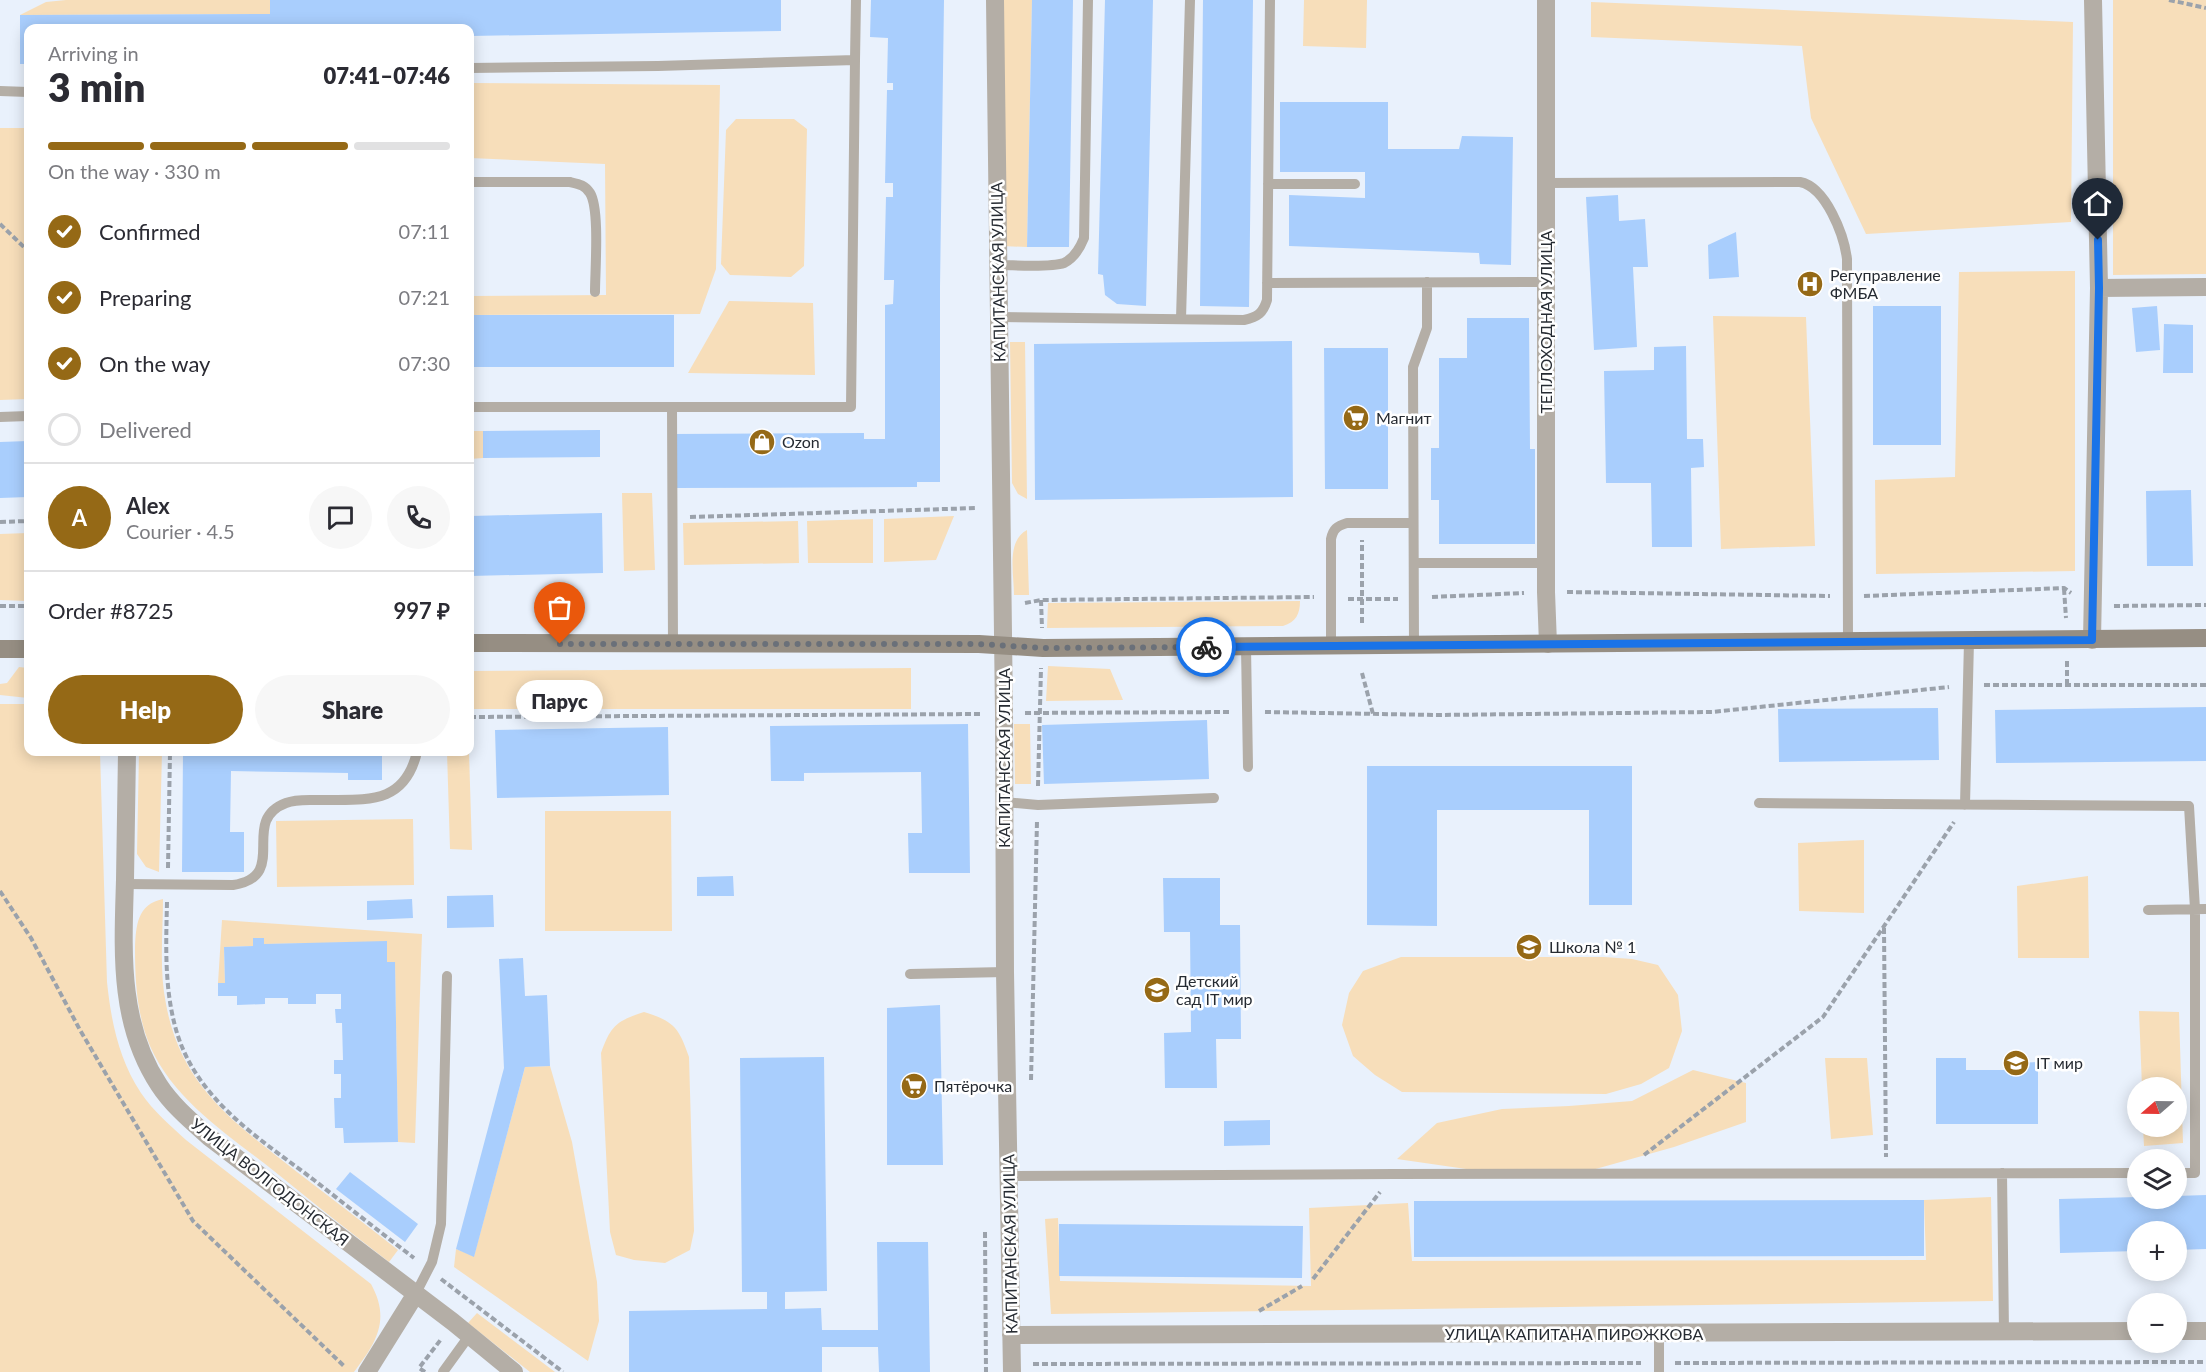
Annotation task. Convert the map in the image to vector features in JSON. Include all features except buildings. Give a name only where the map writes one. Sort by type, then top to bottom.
[{"type":"main road","points":[[474,643],[1003,645],[1043,648],[2206,638]]},
{"type":"main road","points":[[0,649],[24,649]]},
{"type":"street","name":"КАПИТАНСКАЯ УЛИЦА","points":[[995,0],[1005,972],[1012,1372]]},
{"type":"street","name":"ТЕПЛОХОДНАЯ УЛИЦА","points":[[1546,0],[1548,644]]},
{"type":"street","points":[[2092,640],[2099,288],[2093,0]]},
{"type":"street","points":[[2099,288],[2206,287]]},
{"type":"street","name":"УЛИЦА ВОЛГОДОНСКАЯ","points":[[127,756],[123,963],[132,1026],[143,1056],[159,1085],[182,1114],[209,1137],[514,1372]]},
{"type":"street","points":[[367,1372],[415,1295]]},
{"type":"street","name":"УЛИЦА КАПИТАНА ПИРОЖКОВА","points":[[1011,1335],[2127,1331]]},
{"type":"street","points":[[2187,1331],[2206,1331]]},
{"type":"lane","points":[[474,407],[851,407],[855,0]]},
{"type":"lane","points":[[998,265],[1054,265],[1064,262],[1073,257],[1084,238],[1088,0]]},
{"type":"lane","points":[[1181,319],[1190,0]]},
{"type":"lane","points":[[999,317],[1244,320],[1255,318],[1263,312],[1267,300],[1270,0]]},
{"type":"lane","points":[[474,68],[658,66],[855,60]]},
{"type":"lane","points":[[0,91],[24,92]]},
{"type":"lane","points":[[474,182],[583,184],[591,194],[595,209],[595,292]]},
{"type":"lane","points":[[1546,183],[1800,182],[1815,188],[1822,197],[1843,238],[1847,260],[1848,642]]},
{"type":"lane","points":[[1268,184],[1355,184]]},
{"type":"lane","points":[[1414,646],[1413,367],[1427,327],[1427,282]]},
{"type":"lane","points":[[1267,283],[1546,282]]},
{"type":"lane","points":[[672,407],[673,644]]},
{"type":"lane","points":[[0,417],[24,416]]},
{"type":"lane","points":[[1331,647],[1332,530],[1347,523],[1413,523]]},
{"type":"lane","points":[[1414,563],[1546,563]]},
{"type":"lane","points":[[1965,804],[1969,641]]},
{"type":"lane","points":[[1246,647],[1248,767]]},
{"type":"lane","points":[[124,884],[233,885],[248,882],[256,876],[263,865],[265,821],[277,807],[299,800],[372,799],[387,795],[398,789],[407,778],[415,756]]},
{"type":"lane","points":[[1004,802],[1038,805],[1214,798]]},
{"type":"lane","points":[[1760,803],[2189,806],[2201,909],[2200,1173]]},
{"type":"lane","points":[[2148,910],[2201,909]]},
{"type":"lane","points":[[910,974],[1005,972]]},
{"type":"lane","points":[[415,1295],[429,1270],[441,1224],[447,976]]},
{"type":"lane","points":[[2002,1173],[2004,1332]]},
{"type":"lane","points":[[1008,1176],[2127,1173]]},
{"type":"lane","points":[[1659,1333],[1659,1367]]},
{"type":"lane","points":[[443,1372],[469,1336]]},
{"type":"path","points":[[2169,0],[2206,8]]},
{"type":"path","points":[[0,224],[24,247]]},
{"type":"path","points":[[673,518],[978,508]]},
{"type":"path","points":[[0,522],[24,521]]},
{"type":"path","points":[[1362,523],[1362,633]]},
{"type":"path","points":[[1031,1080],[1039,713],[1043,648],[1041,600]]},
{"type":"path","points":[[2092,606],[2206,605]]},
{"type":"path","points":[[0,606],[24,606]]},
{"type":"path","points":[[1362,673],[1372,714]]},
{"type":"path","points":[[474,717],[1248,712],[1372,714],[1712,712],[1967,686],[2206,685]]},
{"type":"path","points":[[170,756],[167,984],[178,1035],[198,1079],[236,1120],[563,1372]]},
{"type":"path","points":[[1620,1174],[1823,1017],[1965,804]]},
{"type":"path","points":[[0,891],[31,938],[80,1030],[193,1221],[351,1372]]},
{"type":"path","points":[[1884,926],[1886,1173]]},
{"type":"path","points":[[1313,1279],[1394,1174]]},
{"type":"path","points":[[1032,1336],[1033,1372]]},
{"type":"path","points":[[1032,1364],[1659,1367],[2206,1362]]},
{"type":"shaded area","points":[[66,0],[270,0],[270,14],[20,15],[46,2]]},
{"type":"shaded area","points":[[1001,0],[1032,0],[1027,247],[1002,246]]},
{"type":"shaded area","points":[[1304,0],[1367,0],[1366,48],[1303,46]]},
{"type":"shaded area","points":[[2113,0],[2206,0],[2206,274],[2113,275]]},
{"type":"shaded area","points":[[1591,2],[2073,22],[2071,222],[1866,234],[1811,118],[1802,46],[1591,37]]},
{"type":"shaded area","points":[[474,83],[720,85],[716,269],[700,314],[474,315],[474,296],[606,295],[605,164],[474,158]]},
{"type":"shaded area","points":[[736,119],[794,119],[807,129],[804,266],[791,277],[730,275],[721,264],[726,130]]},
{"type":"shaded area","points":[[0,128],[24,128],[24,399],[0,400]]},
{"type":"shaded area","points":[[2075,271],[2075,571],[1876,574],[1875,480],[1955,477],[1959,272]]},
{"type":"shaded area","points":[[729,301],[813,303],[815,375],[688,373]]},
{"type":"shaded area","points":[[1713,316],[1806,317],[1815,546],[1721,549]]},
{"type":"shaded area","points":[[1010,342],[1025,342],[1027,499],[1018,494],[1012,483]]},
{"type":"shaded area","points":[[474,431],[483,431],[483,458],[474,459]]},
{"type":"shaded area","points":[[622,493],[652,493],[655,570],[624,571]]},
{"type":"shaded area","points":[[954,516],[936,560],[884,562],[884,519]]},
{"type":"shaded area","points":[[873,519],[873,563],[808,563],[807,521]]},
{"type":"shaded area","points":[[798,521],[799,563],[684,565],[683,523]]},
{"type":"shaded area","points":[[1027,530],[1029,595],[1014,595],[1014,550],[1020,535]]},
{"type":"shaded area","points":[[24,533],[24,601],[0,600],[0,534]]},
{"type":"shaded area","points":[[1300,601],[1296,617],[1283,626],[1047,628],[1048,603]]},
{"type":"shaded area","points":[[1048,666],[1110,669],[1123,700],[1046,701]]},
{"type":"shaded area","points":[[19,667],[24,668],[24,698],[0,695],[0,684],[7,683]]},
{"type":"shaded area","points":[[911,668],[911,709],[474,709],[474,671]]},
{"type":"shaded area","points":[[0,704],[24,704],[24,756],[100,756],[107,982],[114,1026],[133,1080],[146,1100],[186,1140],[371,1284],[380,1309],[380,1320],[369,1351],[354,1372],[0,1372]]},
{"type":"shaded area","points":[[1014,724],[1030,724],[1031,784],[1015,784]]},
{"type":"shaded area","points":[[139,756],[162,756],[159,872],[146,867],[137,854]]},
{"type":"shaded area","points":[[447,756],[469,756],[472,850],[450,849]]},
{"type":"shaded area","points":[[545,811],[671,811],[672,931],[545,931]]},
{"type":"shaded area","points":[[413,819],[414,885],[277,887],[276,821]]},
{"type":"shaded area","points":[[1864,840],[1864,913],[1799,911],[1798,843]]},
{"type":"shaded area","points":[[2088,876],[2089,958],[2018,958],[2017,886]]},
{"type":"shaded area","points":[[163,899],[162,965],[166,1004],[173,1033],[198,1081],[214,1101],[252,1137],[398,1250],[389,1262],[204,1116],[173,1084],[160,1066],[150,1046],[140,1010],[136,986],[135,948],[137,924],[143,911],[154,902]]},
{"type":"shaded area","points":[[222,920],[422,934],[415,1143],[398,1142],[395,962],[387,962],[387,942],[264,944],[263,938],[253,938],[253,946],[224,947],[225,983],[218,983]]},
{"type":"shaded area","points":[[1401,957],[1604,957],[1632,959],[1658,965],[1678,995],[1682,1031],[1669,1068],[1641,1084],[1606,1094],[1402,1092],[1375,1075],[1353,1056],[1342,1025],[1349,993],[1363,971]]},
{"type":"shaded area","points":[[2139,1011],[2179,1012],[2181,1077],[2142,1077]]},
{"type":"shaded area","points":[[644,1012],[674,1027],[689,1057],[694,1231],[690,1250],[665,1263],[634,1260],[616,1255],[610,1232],[601,1053],[608,1036],[616,1025]]},
{"type":"shaded area","points":[[1825,1058],[1867,1058],[1873,1135],[1831,1139]]},
{"type":"shaded area","points":[[550,1066],[572,1142],[597,1282],[599,1321],[588,1361],[454,1267],[456,1249],[474,1256],[525,1067]]},
{"type":"shaded area","points":[[1693,1070],[1746,1083],[1746,1122],[1674,1147],[1592,1170],[1480,1171],[1397,1159],[1437,1123],[1502,1109],[1632,1101]]},
{"type":"shaded area","points":[[2144,1137],[2183,1137],[2183,1143],[2144,1146]]},
{"type":"shaded area","points":[[1991,1197],[1993,1301],[1051,1314],[1045,1219],[1058,1218],[1060,1281],[1311,1286],[1309,1208],[1408,1203],[1412,1261],[1926,1260],[1924,1200]]},
{"type":"shaded area","points":[[477,1313],[555,1372],[530,1372],[468,1323]]},
{"type":"way so far","points":[[560,644],[979,644],[1043,648],[1206,647]]},
{"type":"place","name":"Регуправление ФМБА","points":[[1810,284]]},
{"type":"place","name":"Магнит","points":[[1356,418]]},
{"type":"place","name":"Ozon","points":[[762,442]]},
{"type":"place","name":"Парус","points":[[560,644]]},
{"type":"place","name":"Школа № 1","points":[[1529,947]]},
{"type":"place","name":"Детский сад IT мир","points":[[1157,990]]},
{"type":"place","name":"IT мир","points":[[2016,1063]]},
{"type":"place","name":"Пятёрочка","points":[[914,1086]]},
{"type":"route","points":[[1206,647],[2092,640],[2098,240]]}]
